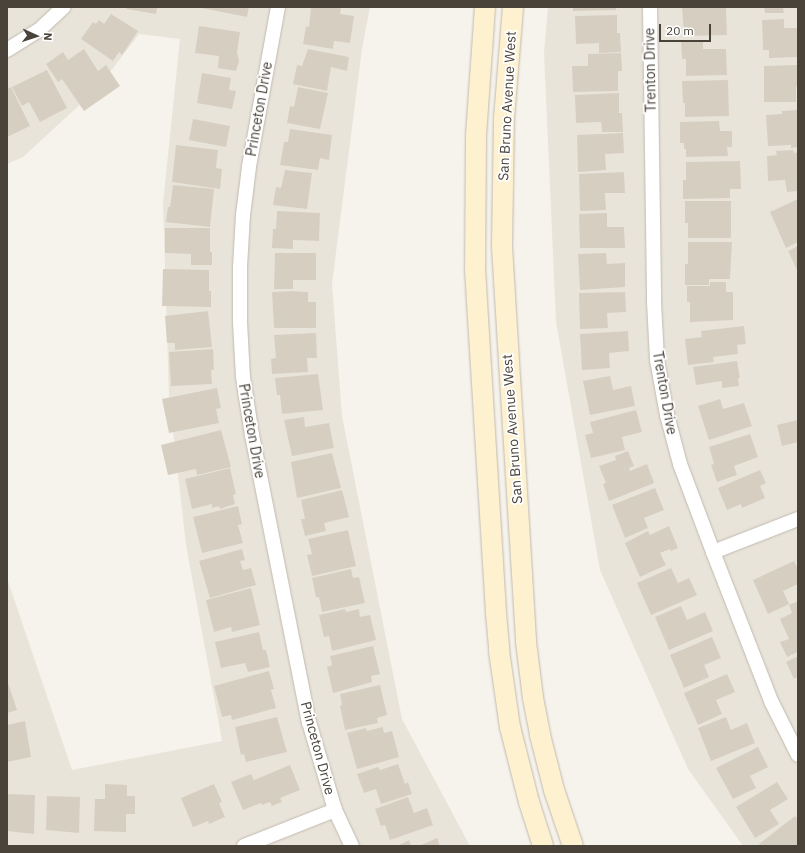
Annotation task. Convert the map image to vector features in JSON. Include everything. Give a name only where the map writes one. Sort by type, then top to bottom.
[{"type":"main road","name":"San Bruno Avenue West","points":[[485,7],[475,141],[475,269],[497,626],[510,727],[529,802],[543,846]]},
{"type":"main road","name":"San Bruno Avenue West","points":[[513,7],[504,118],[502,247],[526,642],[533,698],[540,735],[549,772],[573,846]]},
{"type":"street","points":[[7,50],[38,31],[64,7]]},
{"type":"street","name":"Princeton Drive","points":[[278,7],[249,167],[243,215],[240,267],[240,322],[243,377],[252,435],[309,722],[335,810],[352,846]]},
{"type":"street","name":"Trenton Drive","points":[[650,7],[654,302],[657,360],[667,415],[680,464],[713,552],[772,703],[798,756]]},
{"type":"street","points":[[713,552],[798,519]]},
{"type":"street","points":[[244,846],[335,810]]},
{"type":"shaded area","points":[[7,7],[370,7],[362,49],[332,284],[342,416],[402,719],[470,846],[7,846],[7,578],[72,770],[222,741],[186,545],[169,396],[163,203],[180,39],[139,34],[97,89],[23,157],[7,164]]},
{"type":"shaded area","points":[[548,7],[798,7],[798,846],[743,846],[688,769],[600,570],[556,322],[544,53]]},
{"type":"building","points":[[127,7],[157,7],[156,14],[126,9]]},
{"type":"building","points":[[197,7],[249,7],[247,17]]},
{"type":"building","points":[[311,7],[341,7],[340,14],[354,16],[350,43],[334,41],[333,49],[303,44],[306,26],[309,27]]},
{"type":"building","points":[[573,7],[616,7],[616,10],[573,11]]},
{"type":"building","points":[[682,7],[726,8],[727,35],[684,36]]},
{"type":"building","points":[[764,7],[783,7],[784,13],[765,13]]},
{"type":"building","points":[[111,14],[138,31],[122,55],[119,52],[113,61],[81,39],[93,22],[96,24],[99,20],[104,24]]},
{"type":"building","points":[[617,15],[617,33],[620,33],[621,52],[599,53],[599,43],[576,44],[575,16]]},
{"type":"building","points":[[784,19],[784,28],[798,28],[798,57],[769,58],[769,50],[763,50],[762,20]]},
{"type":"building","points":[[199,26],[240,32],[237,52],[239,61],[236,71],[218,68],[219,56],[195,53]]},
{"type":"building","points":[[703,40],[703,49],[726,49],[727,75],[686,76],[686,59],[682,59],[681,41]]},
{"type":"building","points":[[84,49],[98,71],[106,65],[120,86],[84,111],[62,79],[58,82],[46,64],[63,52],[68,60]]},
{"type":"building","points":[[308,49],[349,57],[347,71],[331,67],[327,91],[293,84],[297,65],[302,66]]},
{"type":"building","points":[[621,53],[622,71],[618,71],[618,91],[573,92],[572,66],[588,66],[588,54]]},
{"type":"building","points":[[797,62],[798,86],[796,86],[796,102],[764,102],[764,66],[797,65]]},
{"type":"building","points":[[47,70],[67,108],[40,122],[29,102],[22,106],[12,87]]},
{"type":"building","points":[[202,73],[231,78],[229,90],[236,91],[232,109],[197,103]]},
{"type":"building","points":[[728,80],[729,116],[685,117],[682,81]]},
{"type":"building","points":[[11,87],[30,126],[7,137],[7,89]]},
{"type":"building","points":[[298,87],[328,93],[320,129],[287,123],[290,106],[294,107]]},
{"type":"building","points":[[619,93],[619,113],[622,113],[623,132],[602,132],[601,122],[576,123],[575,95]]},
{"type":"building","points":[[798,110],[798,147],[791,148],[791,145],[768,146],[766,115],[782,114],[782,111]]},
{"type":"building","points":[[193,119],[230,126],[226,147],[189,140]]},
{"type":"building","points":[[719,121],[720,131],[732,131],[732,147],[727,147],[728,156],[686,157],[684,143],[680,143],[680,122]]},
{"type":"building","points":[[290,129],[332,135],[329,160],[320,158],[318,170],[280,165],[284,142],[288,142]]},
{"type":"building","points":[[623,133],[624,153],[605,154],[606,170],[578,172],[577,135]]},
{"type":"building","points":[[176,145],[218,150],[216,168],[222,169],[220,189],[172,182]]},
{"type":"building","points":[[793,150],[794,153],[798,152],[798,191],[787,192],[785,180],[768,181],[767,156],[777,155],[776,151]]},
{"type":"building","points":[[740,161],[741,189],[730,189],[730,198],[683,199],[683,180],[686,180],[686,162]]},
{"type":"building","points":[[285,170],[312,173],[307,209],[273,205],[276,187],[281,188]]},
{"type":"building","points":[[624,172],[625,193],[605,193],[606,210],[580,211],[579,174]]},
{"type":"building","points":[[173,185],[214,189],[210,227],[166,222]]},
{"type":"building","points":[[798,199],[798,242],[786,248],[770,212]]},
{"type":"building","points":[[685,201],[731,201],[731,238],[688,238],[688,223],[685,223]]},
{"type":"building","points":[[277,211],[320,213],[319,241],[293,240],[293,249],[272,248],[273,229],[276,229]]},
{"type":"building","points":[[607,213],[607,227],[624,227],[625,248],[580,248],[579,214]]},
{"type":"building","points":[[165,228],[210,228],[210,252],[212,252],[212,265],[191,265],[191,254],[165,253]]},
{"type":"building","points":[[688,242],[732,242],[730,279],[709,279],[709,285],[685,285],[685,264],[688,264]]},
{"type":"building","points":[[798,246],[798,272],[788,251]]},
{"type":"building","points":[[275,253],[316,253],[316,280],[293,280],[293,289],[274,289]]},
{"type":"building","points":[[606,253],[607,264],[625,263],[625,287],[580,290],[578,254]]},
{"type":"building","points":[[163,269],[209,270],[211,307],[162,306]]},
{"type":"building","points":[[710,282],[726,282],[726,292],[733,292],[733,320],[690,322],[690,302],[687,302],[687,286],[710,286]]},
{"type":"building","points":[[272,292],[308,292],[308,302],[316,302],[316,328],[274,328]]},
{"type":"building","points":[[625,292],[626,312],[607,313],[608,328],[580,329],[579,293]]},
{"type":"building","points":[[208,311],[212,347],[175,350],[175,343],[167,343],[165,316]]},
{"type":"building","points":[[744,326],[746,344],[737,345],[738,354],[713,357],[714,362],[688,365],[685,339],[702,337],[701,331]]},
{"type":"building","points":[[628,331],[629,351],[609,353],[610,368],[582,370],[580,334]]},
{"type":"building","points":[[316,333],[317,358],[307,358],[308,372],[272,374],[271,359],[276,358],[274,335]]},
{"type":"building","points":[[213,349],[214,370],[211,370],[212,384],[171,386],[169,352]]},
{"type":"building","points":[[737,361],[740,378],[738,378],[739,386],[722,388],[722,381],[696,385],[693,367]]},
{"type":"building","points":[[318,374],[323,410],[282,414],[280,395],[277,395],[275,378]]},
{"type":"building","points":[[610,376],[613,390],[631,386],[635,406],[590,415],[583,381]]},
{"type":"building","points":[[217,388],[221,408],[216,409],[219,423],[169,433],[162,399]]},
{"type":"building","points":[[720,399],[723,409],[744,403],[752,426],[709,440],[698,406]]},
{"type":"building","points":[[636,410],[642,432],[622,437],[625,450],[591,458],[585,435],[593,433],[590,422]]},
{"type":"building","points":[[304,417],[305,427],[329,423],[334,448],[292,456],[284,420]]},
{"type":"building","points":[[798,420],[798,442],[782,446],[777,425]]},
{"type":"building","points":[[221,430],[231,467],[197,475],[196,469],[168,475],[161,445]]},
{"type":"building","points":[[750,434],[758,457],[734,466],[737,475],[717,482],[711,465],[714,464],[709,447]]},
{"type":"building","points":[[628,451],[634,466],[629,468],[630,471],[647,464],[654,483],[609,501],[603,484],[606,483],[599,466],[616,460],[615,456]]},
{"type":"building","points":[[332,453],[341,488],[297,498],[291,462]]},
{"type":"building","points":[[230,468],[236,494],[233,495],[235,504],[220,509],[219,506],[212,508],[212,504],[192,509],[185,479]]},
{"type":"building","points":[[760,470],[766,483],[760,486],[765,498],[742,508],[741,504],[727,510],[718,488]]},
{"type":"building","points":[[655,488],[664,510],[644,518],[648,528],[625,538],[612,505]]},
{"type":"building","points":[[342,490],[349,517],[324,523],[326,531],[305,536],[301,519],[305,519],[301,500]]},
{"type":"building","points":[[238,506],[242,524],[238,525],[243,543],[202,553],[193,517]]},
{"type":"building","points":[[669,526],[678,548],[660,553],[666,565],[640,577],[625,543],[648,531],[650,535]]},
{"type":"building","points":[[348,530],[356,566],[312,576],[307,555],[312,554],[308,539]]},
{"type":"building","points":[[242,549],[245,560],[240,561],[243,570],[251,568],[256,585],[210,598],[199,561]]},
{"type":"building","points":[[794,561],[798,569],[798,584],[783,591],[789,604],[768,614],[753,580]]},
{"type":"building","points":[[671,568],[678,583],[689,578],[697,595],[651,615],[637,583]]},
{"type":"building","points":[[351,569],[353,578],[359,577],[365,603],[322,612],[319,597],[316,597],[312,578]]},
{"type":"building","points":[[251,588],[260,625],[232,632],[231,627],[214,632],[206,600]]},
{"type":"building","points":[[798,601],[798,652],[787,657],[780,642],[789,639],[780,619],[792,613],[789,605]]},
{"type":"building","points":[[681,606],[687,620],[705,612],[713,631],[669,650],[655,617]]},
{"type":"building","points":[[345,609],[346,612],[359,609],[360,617],[370,615],[376,640],[332,651],[329,636],[324,637],[319,615]]},
{"type":"building","points":[[259,632],[263,650],[266,650],[270,667],[248,672],[245,663],[221,668],[215,642]]},
{"type":"building","points":[[712,637],[721,658],[704,665],[709,677],[684,688],[670,655]]},
{"type":"building","points":[[373,646],[380,674],[371,676],[372,682],[333,693],[327,667],[332,665],[330,656]]},
{"type":"building","points":[[798,656],[798,676],[794,679],[786,662]]},
{"type":"building","points":[[269,671],[274,689],[271,690],[276,708],[232,720],[231,715],[222,717],[214,686]]},
{"type":"building","points":[[727,674],[735,692],[716,700],[722,714],[698,725],[684,693]]},
{"type":"building","points":[[7,680],[17,710],[7,713]]},
{"type":"building","points":[[380,685],[387,715],[377,718],[378,723],[345,730],[340,706],[342,705],[340,694]]},
{"type":"building","points":[[277,717],[287,752],[246,762],[244,754],[241,755],[235,727]]},
{"type":"building","points":[[726,717],[731,730],[747,723],[755,743],[711,761],[698,728]]},
{"type":"building","points":[[25,721],[31,757],[7,762],[7,725]]},
{"type":"building","points":[[383,727],[384,733],[392,731],[399,757],[357,769],[347,733],[366,728],[367,731]]},
{"type":"building","points":[[758,747],[768,767],[750,776],[756,788],[733,799],[716,768]]},
{"type":"building","points":[[398,764],[405,784],[408,782],[412,794],[381,804],[376,789],[364,793],[357,774],[378,767],[380,770]]},
{"type":"building","points":[[290,765],[300,790],[280,798],[282,802],[272,806],[270,802],[262,805],[261,803],[243,810],[231,782],[251,774],[254,780]]},
{"type":"building","points":[[777,782],[788,799],[770,810],[779,824],[755,838],[736,807]]},
{"type":"building","points":[[105,784],[127,785],[127,796],[135,796],[135,814],[126,814],[126,832],[94,831],[95,799],[105,799]]},
{"type":"building","points":[[214,784],[222,802],[219,803],[225,817],[209,824],[208,821],[193,827],[181,798]]},
{"type":"building","points":[[7,794],[35,795],[34,834],[7,831]]},
{"type":"building","points":[[47,796],[80,797],[79,833],[46,830]]},
{"type":"building","points":[[408,797],[414,813],[427,808],[433,825],[390,840],[385,825],[381,826],[375,809]]},
{"type":"building","points":[[795,816],[798,820],[798,844],[796,846],[761,846],[759,844]]},
{"type":"building","points":[[437,838],[440,846],[419,846]]},
{"type":"building","points":[[409,840],[411,846],[397,846]]}]
